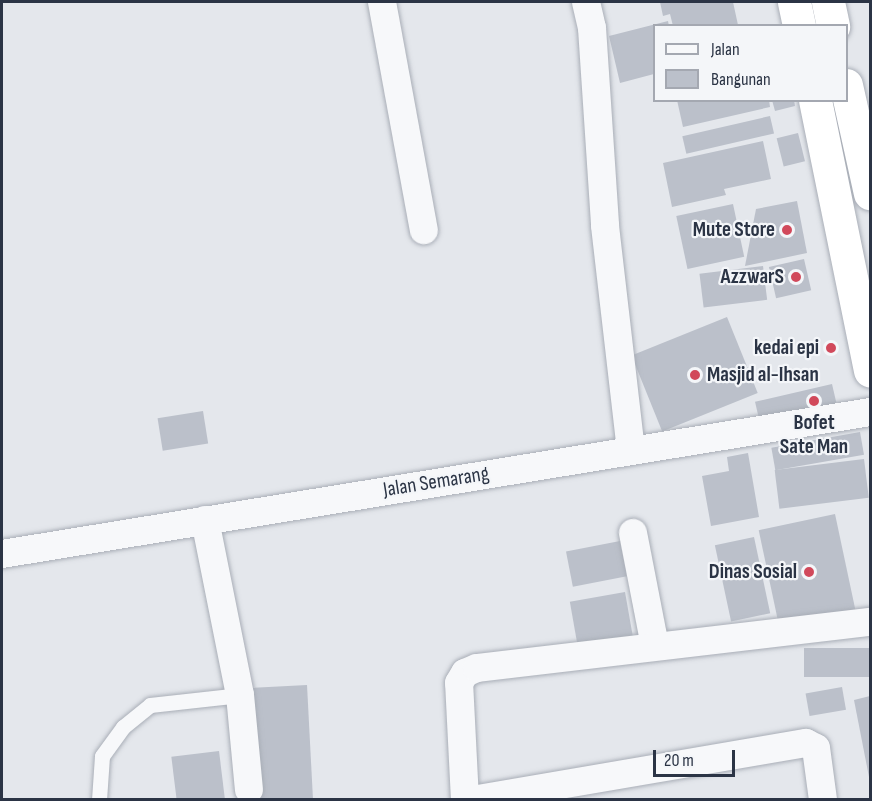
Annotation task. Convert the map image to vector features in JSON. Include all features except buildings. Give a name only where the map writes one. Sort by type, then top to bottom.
[{"type":"highway","points":[[794,2],[799,24]]},
{"type":"highway","points":[[828,2],[833,24]]},
{"type":"highway","points":[[848,94],[870,193]]},
{"type":"highway","points":[[815,102],[870,370]]},
{"type":"street","points":[[382,2],[424,230]]},
{"type":"street","points":[[586,2],[592,28],[605,226],[631,450]]},
{"type":"street","name":"Jalan Semarang","points":[[2,554],[870,412]]},
{"type":"street","points":[[205,520],[240,695],[249,790]]},
{"type":"street","points":[[633,533],[654,646]]},
{"type":"street","points":[[465,800],[459,683],[465,673],[477,668],[870,622]]},
{"type":"street","points":[[472,800],[806,743],[816,748],[823,800]]},
{"type":"lane","points":[[99,800],[102,756],[123,727],[150,705],[240,695]]},
{"type":"place","name":"Mute Store","points":[[787,230]]},
{"type":"place","name":"AzzwarS","points":[[796,277]]},
{"type":"place","name":"kedai epi","points":[[831,348]]},
{"type":"place","name":"Masjid al-Ihsan","points":[[695,375]]},
{"type":"place","name":"Bofet Sate Man","points":[[814,401]]},
{"type":"place","name":"Dinas Sosial","points":[[809,572]]}]
